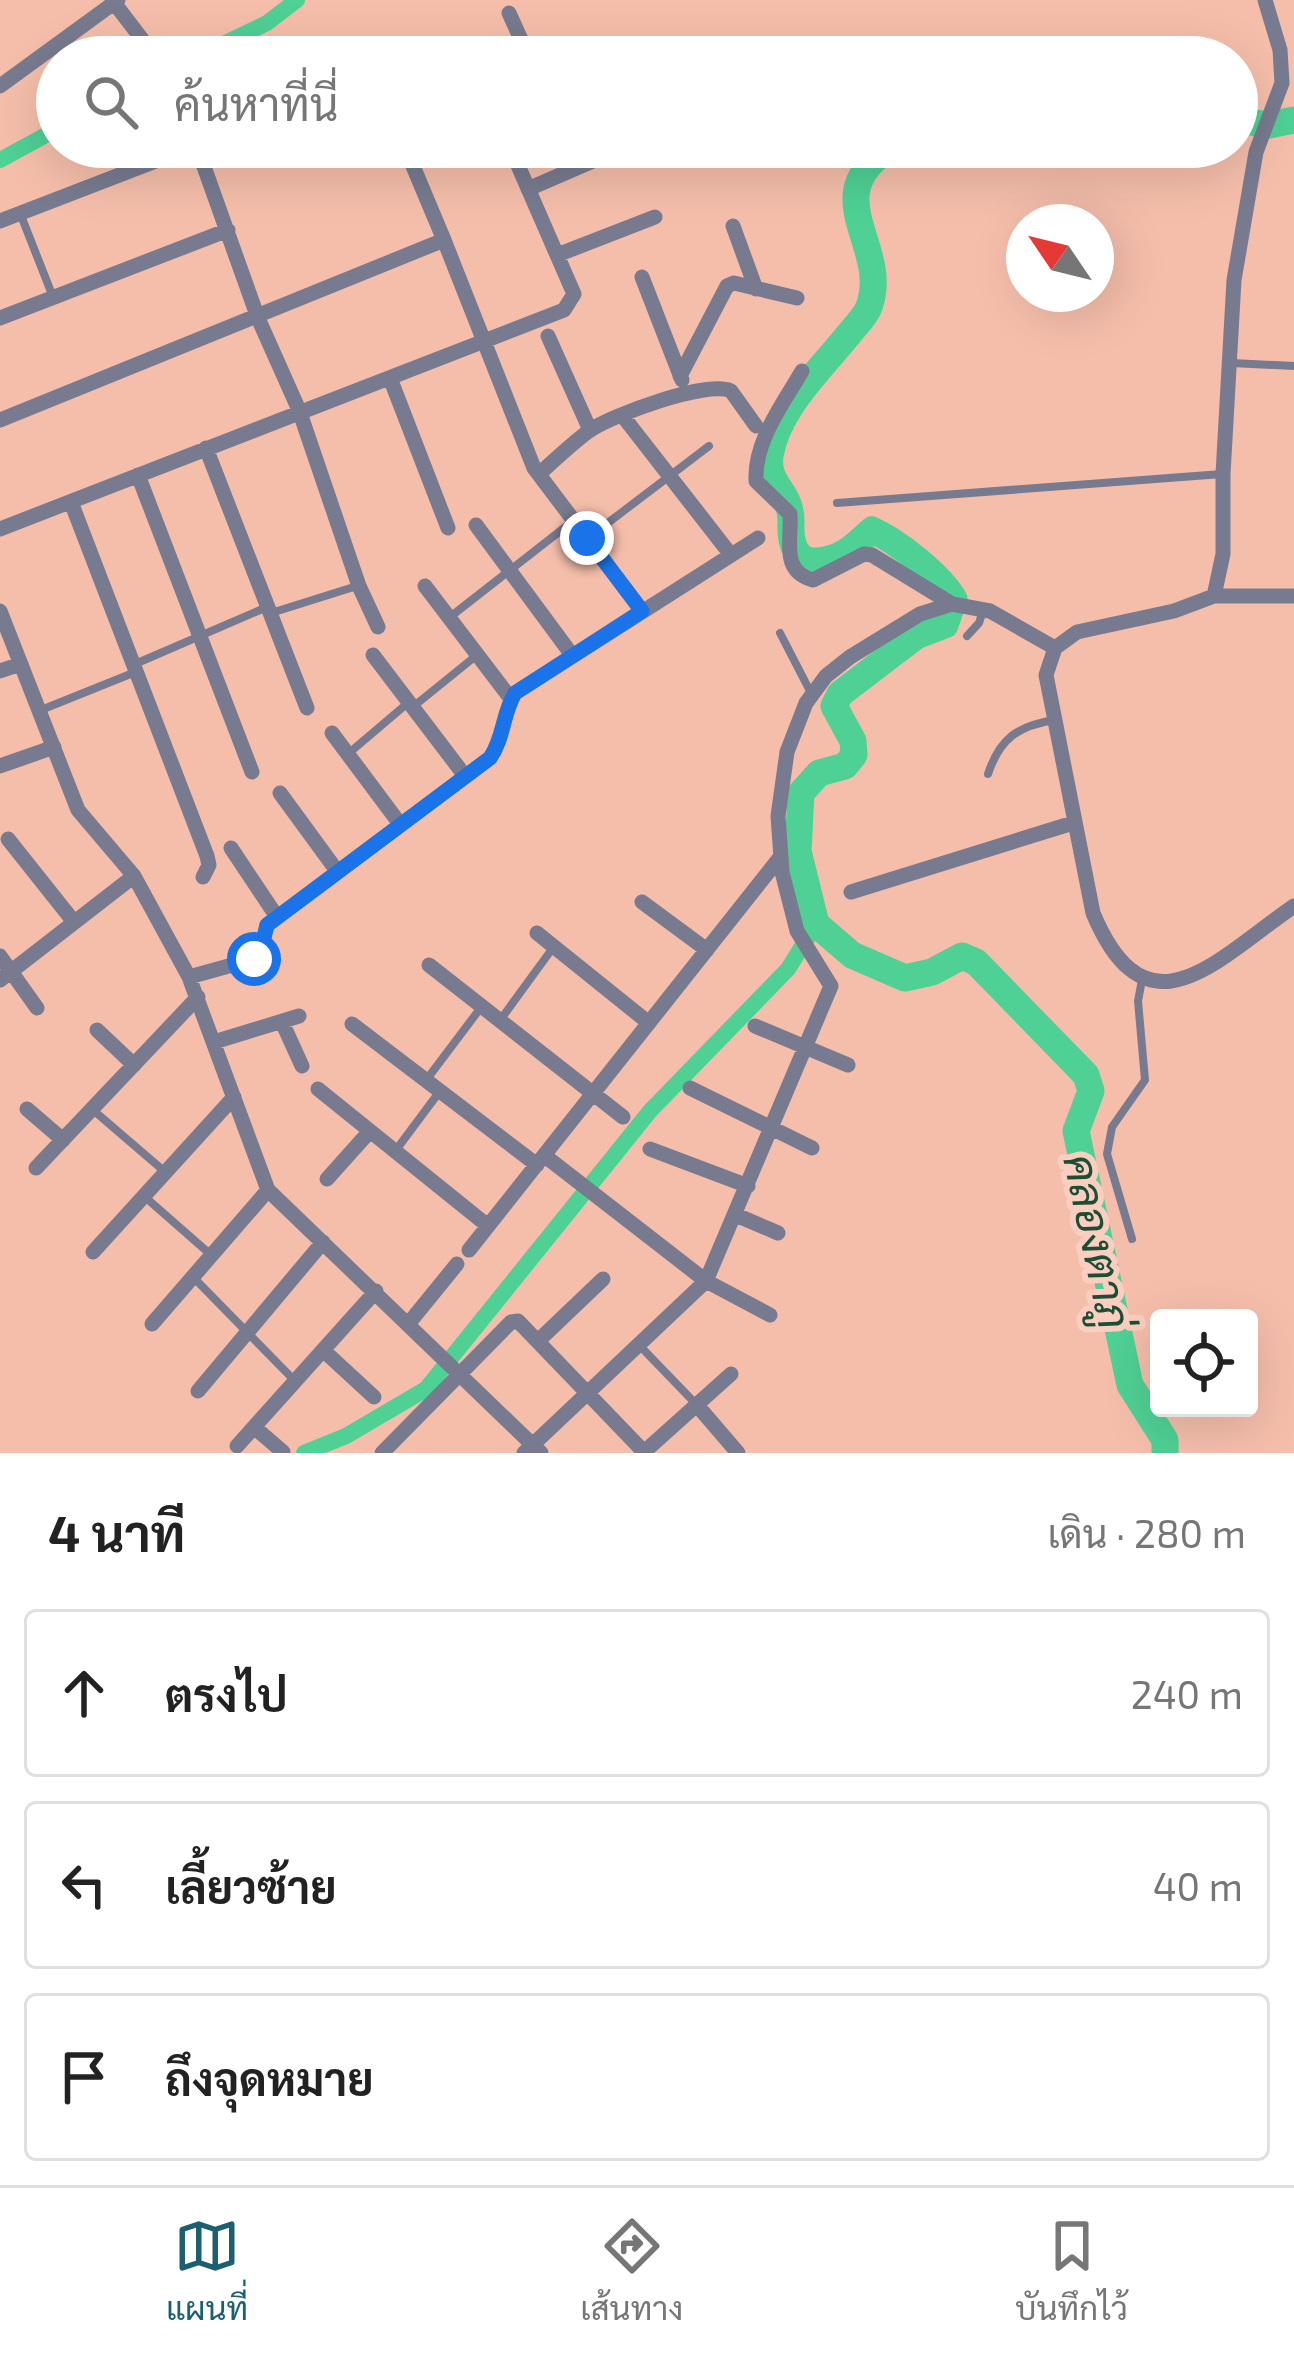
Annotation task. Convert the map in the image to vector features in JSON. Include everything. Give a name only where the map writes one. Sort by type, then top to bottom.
[{"type":"street","points":[[1258,146],[1288,58],[1265,0]]},
{"type":"street","points":[[68,36],[115,1],[140,36]]},
{"type":"street","points":[[508,13],[519,36]]},
{"type":"street","points":[[0,86],[36,59]]},
{"type":"street","points":[[0,220],[139,168]]},
{"type":"street","points":[[203,168],[378,626]]},
{"type":"street","points":[[414,168],[539,474],[642,611]]},
{"type":"street","points":[[0,530],[564,310],[574,294],[520,168]]},
{"type":"street","points":[[529,189],[577,168]]},
{"type":"street","points":[[1214,596],[1223,554],[1234,280],[1253,168]]},
{"type":"street","points":[[557,255],[655,218]]},
{"type":"street","points":[[733,226],[756,289]]},
{"type":"street","points":[[0,318],[228,230]]},
{"type":"street","points":[[0,419],[444,240]]},
{"type":"street","points":[[642,277],[687,394]]},
{"type":"street","points":[[680,376],[727,286],[797,298]]},
{"type":"street","points":[[548,337],[590,430]]},
{"type":"street","points":[[802,371],[764,438],[755,470],[756,481],[790,514],[788,554],[794,569],[813,580],[864,554],[872,555],[952,604]]},
{"type":"street","points":[[390,378],[448,528]]},
{"type":"street","points":[[539,474],[590,430],[687,394],[722,387],[731,391],[756,426]]},
{"type":"street","points":[[622,415],[731,555]]},
{"type":"street","points":[[206,448],[307,709]]},
{"type":"street","points":[[138,475],[252,772]]},
{"type":"street","points":[[71,502],[207,856],[203,877]]},
{"type":"street","points":[[476,525],[572,655]]},
{"type":"street","points":[[189,977],[254,959],[267,925],[466,776],[497,747],[515,693],[758,538]]},
{"type":"street","points":[[425,586],[511,699]]},
{"type":"street","points":[[1294,596],[1214,596],[1174,611],[1077,632],[1055,648],[1046,675],[1093,914],[1106,944],[1125,968],[1142,980],[1186,980],[1294,906]]},
{"type":"street","points":[[0,611],[79,810],[134,876],[189,977],[268,1190],[410,1322],[533,1450],[706,1281],[831,986],[797,931],[778,816],[787,752],[812,694],[850,657],[920,614],[952,604],[985,608],[1055,648]]},
{"type":"street","points":[[373,655],[466,776]]},
{"type":"street","points":[[0,671],[21,664]]},
{"type":"street","points":[[332,733],[400,824]]},
{"type":"street","points":[[0,766],[54,747]]},
{"type":"street","points":[[280,793],[337,872]]},
{"type":"street","points":[[851,892],[1073,823]]},
{"type":"street","points":[[8,839],[74,922]]},
{"type":"street","points":[[231,848],[277,917]]},
{"type":"street","points":[[469,1250],[781,856]]},
{"type":"street","points":[[6,975],[134,876]]},
{"type":"street","points":[[642,902],[707,950]]},
{"type":"street","points":[[537,933],[650,1023]]},
{"type":"street","points":[[0,956],[6,975],[37,1008]]},
{"type":"street","points":[[429,965],[623,1117]]},
{"type":"street","points":[[36,1168],[198,997]]},
{"type":"street","points":[[214,1042],[299,1016]]},
{"type":"street","points":[[282,1022],[302,1066]]},
{"type":"street","points":[[352,1024],[706,1281],[770,1316]]},
{"type":"street","points":[[755,1026],[848,1066]]},
{"type":"street","points":[[97,1030],[134,1065]]},
{"type":"street","points":[[690,1088],[812,1148]]},
{"type":"street","points":[[318,1089],[488,1226]]},
{"type":"street","points":[[93,1252],[234,1097]]},
{"type":"street","points":[[27,1109],[63,1139]]},
{"type":"street","points":[[327,1179],[370,1130]]},
{"type":"street","points":[[650,1149],[748,1186]]},
{"type":"street","points":[[152,1324],[268,1190]]},
{"type":"street","points":[[736,1215],[778,1233]]},
{"type":"street","points":[[198,1391],[323,1242]]},
{"type":"street","points":[[410,1322],[457,1264]]},
{"type":"street","points":[[538,1341],[603,1279]]},
{"type":"street","points":[[237,1446],[376,1291]]},
{"type":"street","points":[[382,1453],[451,1364],[512,1322],[524,1324],[645,1453],[730,1374]]},
{"type":"street","points":[[323,1350],[374,1397]]},
{"type":"street","points":[[697,1404],[738,1453]]},
{"type":"street","points":[[254,1426],[283,1452]]},
{"type":"lane","points":[[20,213],[54,298]]},
{"type":"lane","points":[[1229,363],[1294,366]]},
{"type":"lane","points":[[587,538],[709,446]]},
{"type":"lane","points":[[837,503],[1223,474]]},
{"type":"lane","points":[[449,618],[574,521]]},
{"type":"lane","points":[[40,711],[201,636],[270,610],[359,586]]},
{"type":"lane","points":[[967,636],[985,608]]},
{"type":"lane","points":[[780,633],[812,694]]},
{"type":"lane","points":[[348,754],[477,655]]},
{"type":"lane","points":[[988,774],[999,746],[1009,736],[1027,724],[1054,719]]},
{"type":"lane","points":[[500,1020],[554,946]]},
{"type":"lane","points":[[1132,1239],[1107,1154],[1112,1126],[1145,1080],[1138,1001],[1142,980]]},
{"type":"lane","points":[[396,1151],[482,1006]]},
{"type":"lane","points":[[92,1109],[165,1172]]},
{"type":"lane","points":[[143,1195],[212,1255]]},
{"type":"lane","points":[[193,1277],[296,1381]]},
{"type":"lane","points":[[638,1345],[697,1404]]},
{"type":"waterway","points":[[240,36],[297,0]]},
{"type":"waterway","points":[[1258,123],[1294,120]]},
{"type":"waterway","points":[[0,160],[36,140]]},
{"type":"waterway","name":"คลองตาภู่","points":[[867,168],[858,184],[856,202],[871,261],[869,308],[791,406],[774,439],[770,466],[788,503],[793,544],[804,559],[834,558],[872,530],[917,560],[954,599],[945,625],[916,636],[840,694],[834,706],[853,741],[854,755],[845,766],[819,773],[801,793],[798,851],[816,924],[852,955],[905,978],[932,972],[962,956],[976,962],[1086,1075],[1091,1091],[1076,1131],[1130,1385],[1165,1440],[1165,1453]]},
{"type":"waterway","points":[[304,1453],[346,1436],[426,1389],[650,1111],[788,969],[816,924]]},
{"type":"route","points":[[254,959],[267,925],[490,758],[515,693],[642,611],[587,538]]}]
